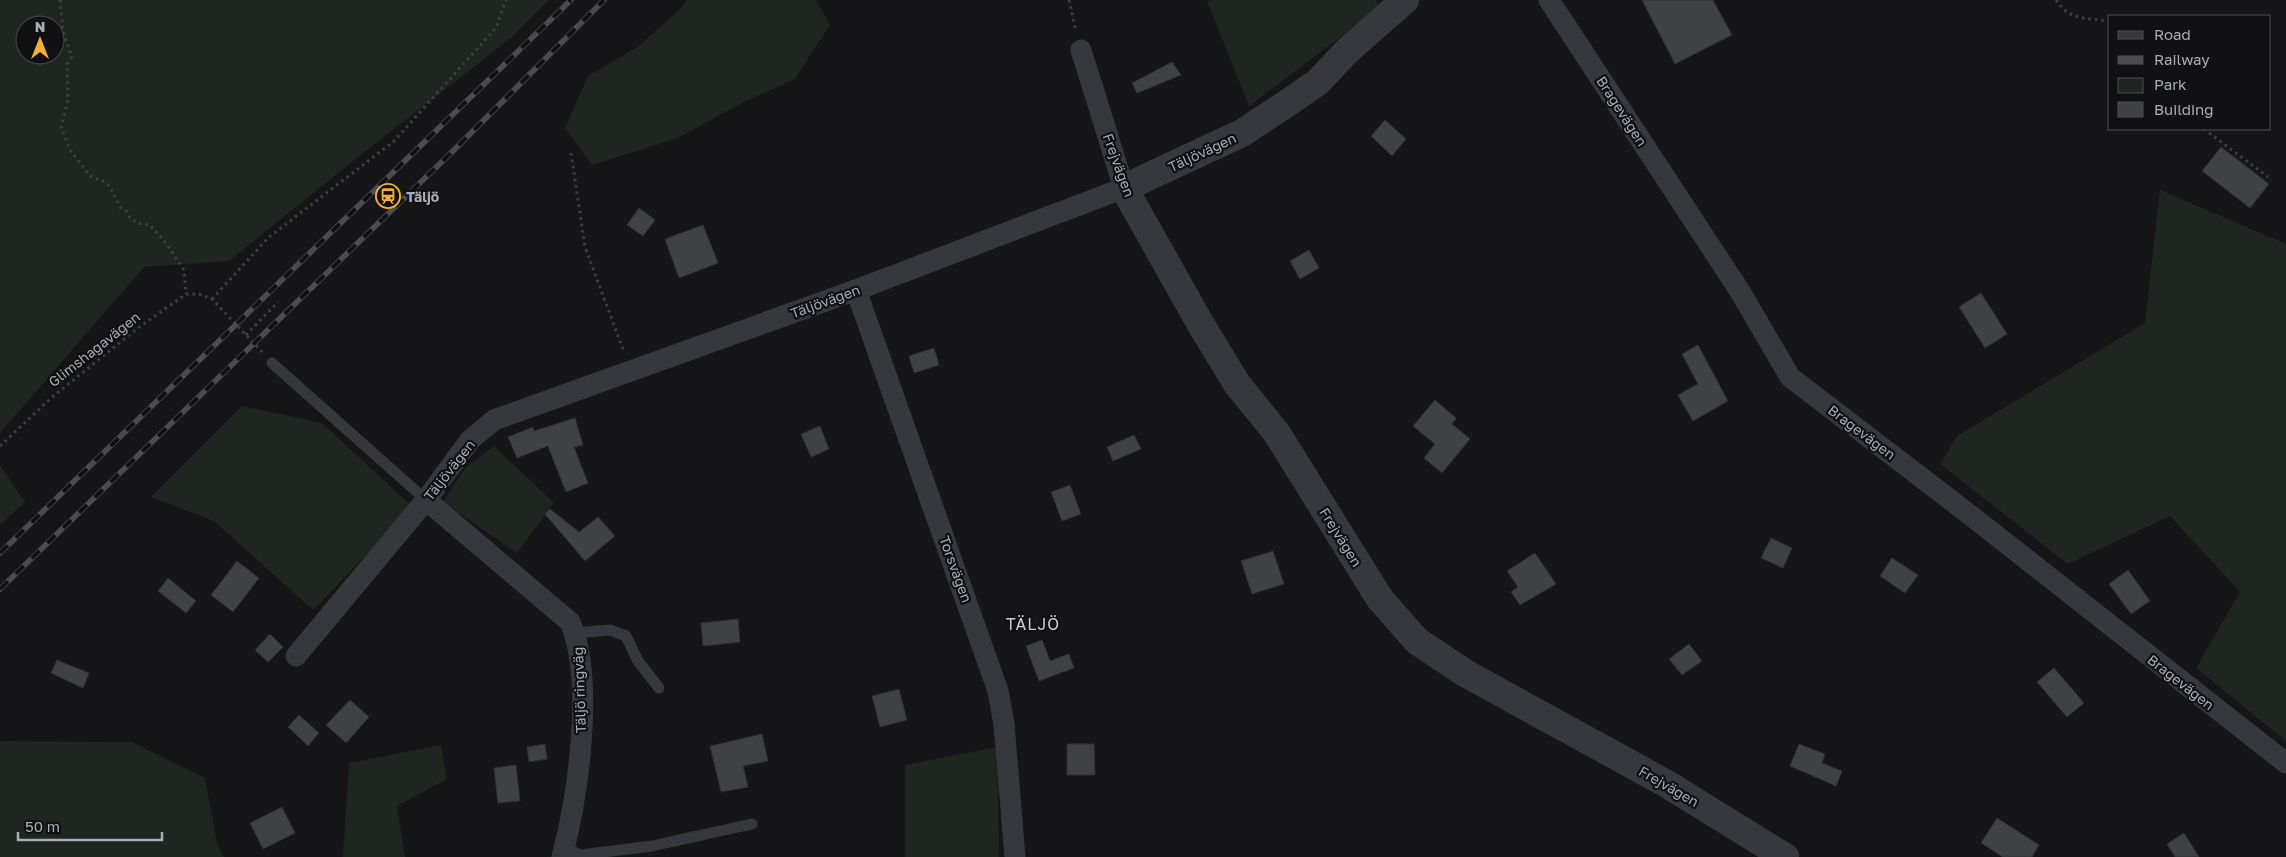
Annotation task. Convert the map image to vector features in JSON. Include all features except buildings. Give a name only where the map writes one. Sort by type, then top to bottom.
[{"type":"street","name":"Täljövägen","points":[[296,656],[426,500],[470,440],[494,420],[856,290],[1124,188],[1242,133],[1286,104],[1318,82],[1347,51],[1405,0]]},
{"type":"street","name":"Bragevägen","points":[[1549,0],[1741,293],[1790,377],[1965,511],[2286,763]]},
{"type":"street","name":"Frejvägen","points":[[1081,50],[1124,188],[1200,323],[1237,384],[1276,432],[1380,599],[1417,641],[1465,673],[1667,784],[1786,857]]},
{"type":"street","name":"Torsvägen","points":[[856,290],[998,690],[1004,724],[1015,857]]},
{"type":"street","name":"Täljö ringväg","points":[[426,500],[570,622],[575,633],[578,642],[581,670],[582,730],[572,820],[563,852]]},
{"type":"lane","points":[[272,363],[426,500]]},
{"type":"lane","points":[[575,633],[610,630],[626,636],[638,661],[658,688]]},
{"type":"lane","points":[[563,852],[580,855],[652,846],[752,824]]},
{"type":"path","points":[[60,0],[63,32],[72,57],[67,64],[68,100],[61,127],[70,150],[90,176],[105,182],[110,187],[120,207],[126,211],[130,218],[138,223],[150,225],[165,242],[184,270],[186,294],[199,294],[212,299],[272,363]]},
{"type":"path","points":[[212,299],[269,237],[393,142],[496,28],[506,0]]},
{"type":"path","points":[[1069,0],[1081,50]]},
{"type":"path","points":[[2056,0],[2062,10],[2076,18],[2108,22]]},
{"type":"path","points":[[2205,130],[2268,177]]},
{"type":"path","points":[[571,153],[585,247],[631,371]]},
{"type":"path","name":"Glimshagavägen","points":[[0,446],[51,398],[138,328],[186,294]]},
{"type":"path","points":[[246,335],[278,302]]},
{"type":"green space","points":[[0,0],[549,0],[511,38],[363,153],[229,261],[144,267],[0,433]]},
{"type":"green space","points":[[687,0],[816,0],[830,25],[795,79],[740,104],[678,138],[592,165],[565,128],[588,76],[639,46],[679,10]]},
{"type":"green space","points":[[1376,0],[1380,7],[1249,106],[1207,1]]},
{"type":"green space","points":[[2160,190],[2286,244],[2286,741],[2196,668],[2240,592],[2170,516],[2068,564],[1940,464],[1957,436],[2145,323]]},
{"type":"green space","points":[[242,406],[322,423],[413,507],[313,610],[214,521],[151,497]]},
{"type":"green space","points":[[494,446],[554,503],[517,553],[443,502],[466,467]]},
{"type":"green space","points":[[0,465],[25,502],[0,525]]},
{"type":"green space","points":[[0,741],[132,742],[205,778],[217,843],[224,857],[0,857]]},
{"type":"green space","points":[[441,745],[447,779],[397,806],[405,857],[343,857],[349,763]]},
{"type":"green space","points":[[997,747],[999,857],[905,857],[905,765]]},
{"type":"railway","points":[[0,553],[571,0]]},
{"type":"railway","points":[[0,589],[454,150],[604,0]]},
{"type":"place","name":"Täljö","points":[[388,196]]},
{"type":"district","name":"TÄLJÖ","points":[[1033,624]]}]
